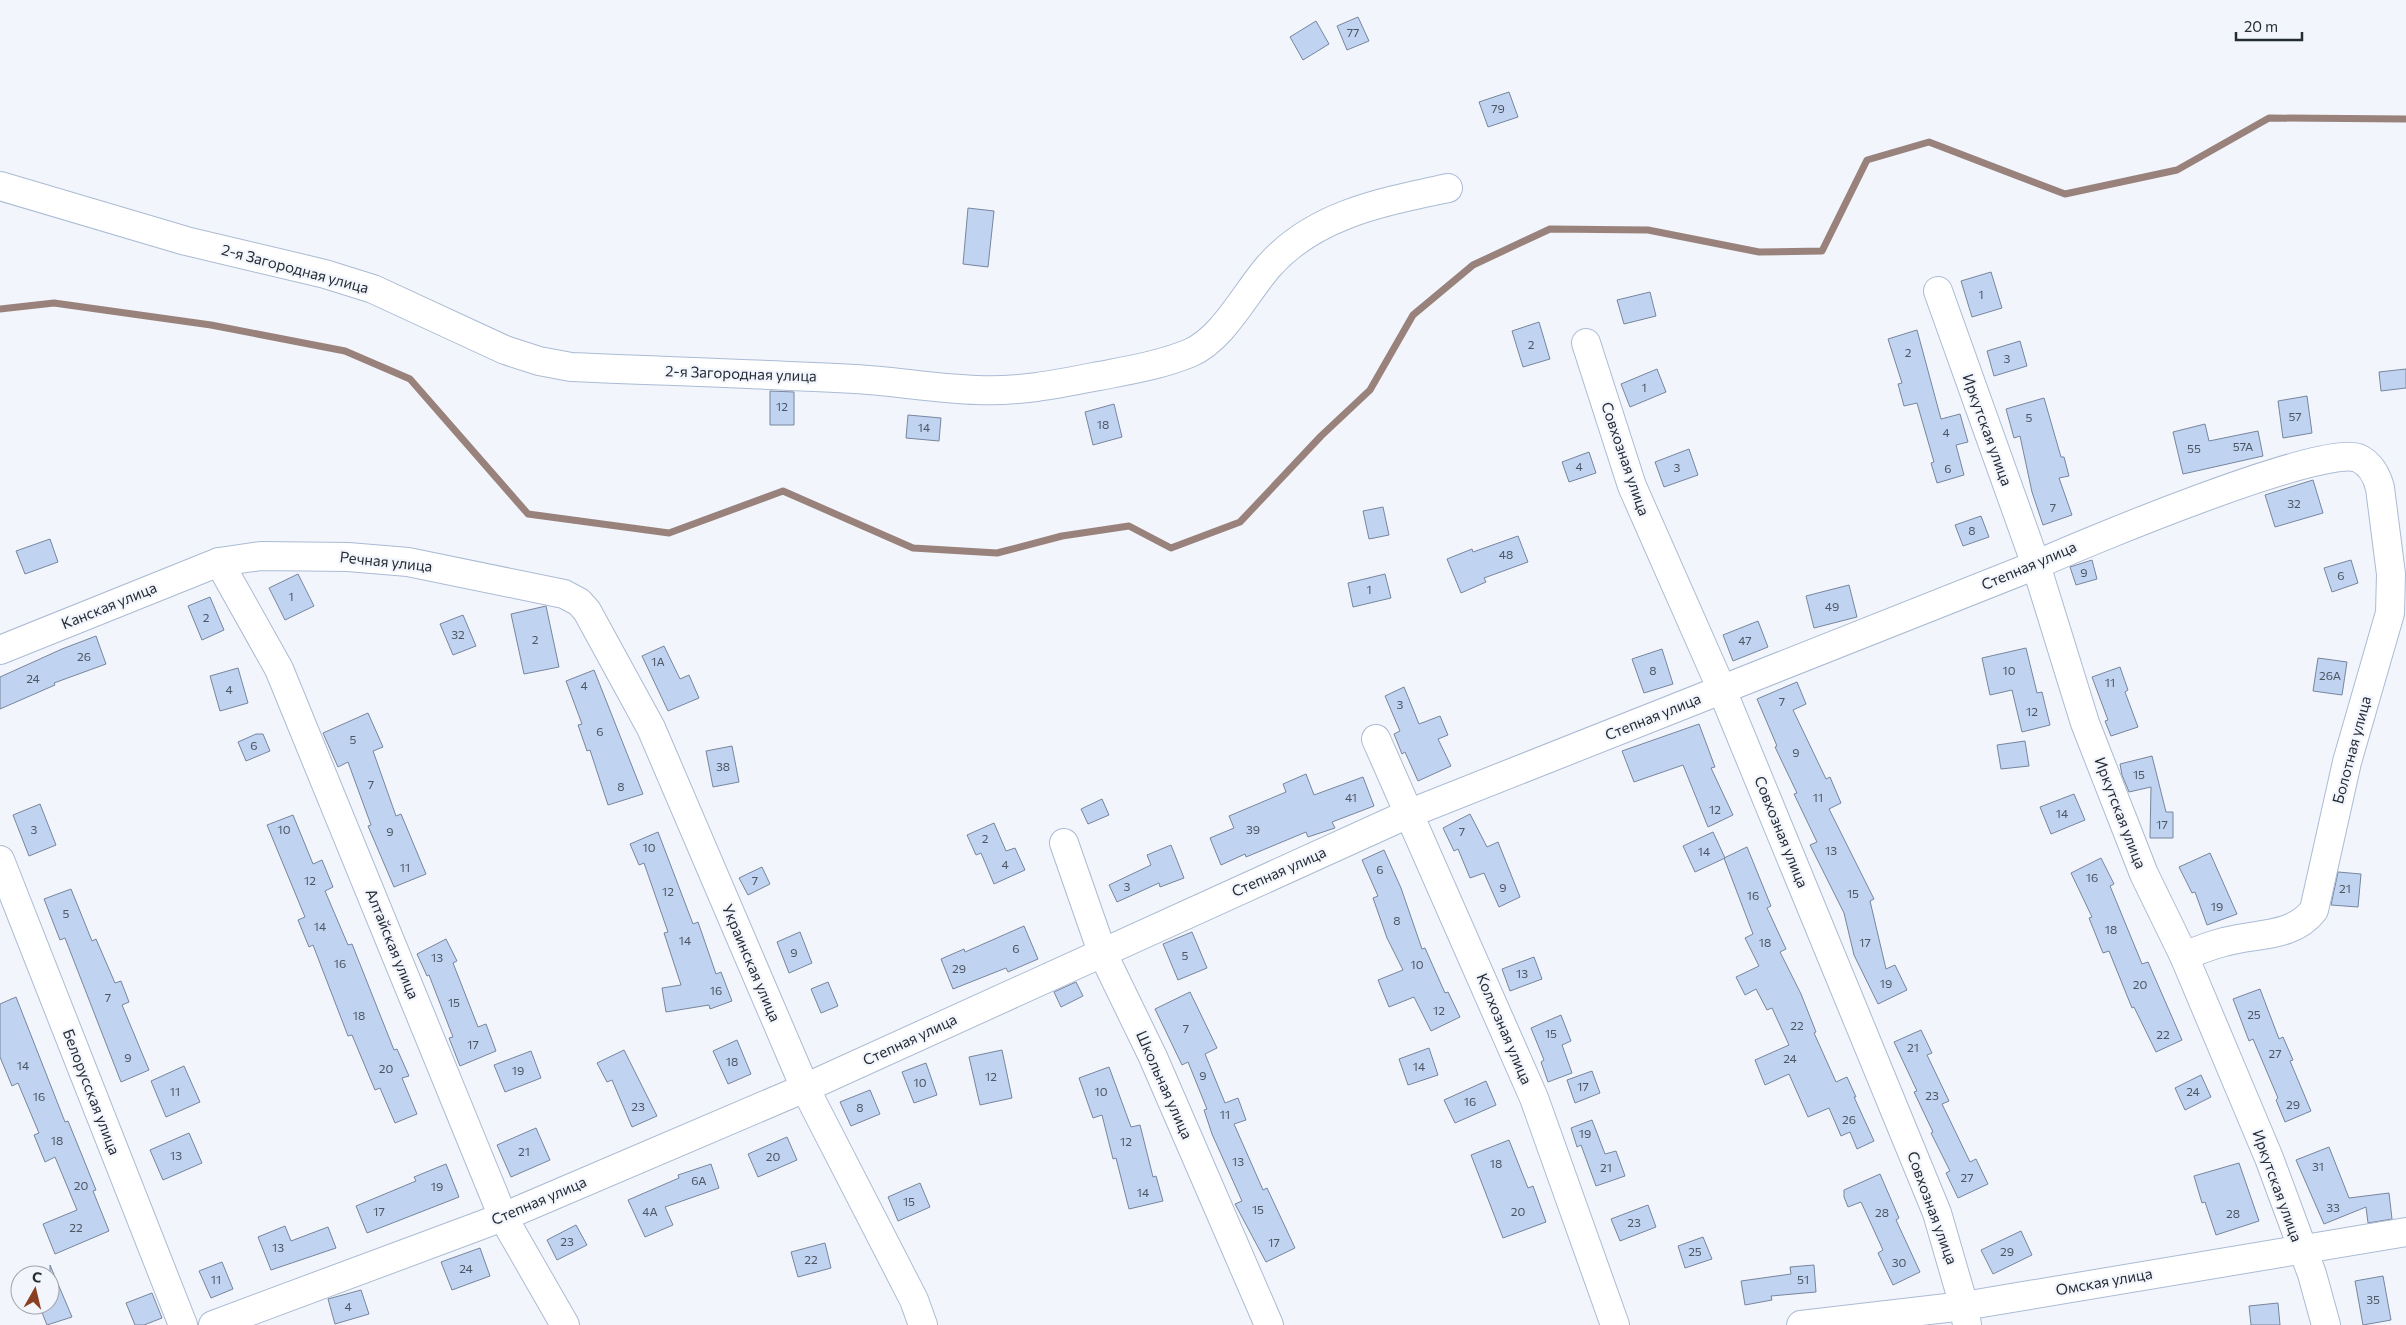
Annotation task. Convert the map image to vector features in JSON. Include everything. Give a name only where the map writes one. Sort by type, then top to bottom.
[{"type":"street","name":"2-я Загородная улица","points":[[0,186],[186,241],[325,274],[373,290],[505,350],[539,360],[571,366],[857,379],[976,390],[1041,388],[1146,367],[1192,352],[1212,339],[1274,260],[1314,228],[1352,212],[1388,201],[1448,188]]},
{"type":"street","name":"Иркутская улица","points":[[1938,291],[2036,564],[2085,723],[2144,874],[2184,956],[2269,1158],[2301,1249],[2312,1274],[2326,1325]]},
{"type":"street","name":"Совхозная улица","points":[[1586,343],[1632,486],[1722,690],[1937,1213],[1966,1315]]},
{"type":"street","name":"Степная улица","points":[[213,1325],[503,1216],[805,1088],[1408,814],[1722,690],[2096,538],[2282,470],[2331,458],[2358,458]]},
{"type":"street","name":"Болотная улица","points":[[2184,956],[2223,942],[2296,927],[2307,920],[2314,910],[2347,762],[2395,638],[2390,613],[2391,574],[2380,488],[2377,477],[2369,466],[2358,458]]},
{"type":"street","name":"Речная улица","points":[[219,562],[260,556],[348,557],[408,562],[564,594],[579,602]]},
{"type":"street","name":"Канская улица","points":[[0,650],[219,562]]},
{"type":"street","name":"Алтайская улица","points":[[219,562],[279,668],[503,1216],[565,1325]]},
{"type":"street","name":"Украинская улица","points":[[579,602],[588,611],[651,728],[805,1088],[914,1300],[923,1325]]},
{"type":"street","name":"Колхозная улица","points":[[1376,739],[1534,1098],[1615,1325]]},
{"type":"street","name":"Школьная улица","points":[[1064,843],[1102,952],[1153,1057],[1269,1325]]},
{"type":"street","name":"Белорусская улица","points":[[0,860],[183,1325]]},
{"type":"street","name":"Омская улица","points":[[1801,1325],[1966,1315],[2301,1249],[2406,1232]]},
{"type":"building","points":[[1358,17],[1369,41],[1347,50],[1337,26]]},
{"type":"building","points":[[1316,21],[1329,44],[1303,60],[1290,37]]},
{"type":"building","points":[[1509,92],[1518,117],[1488,127],[1479,102]]},
{"type":"building","points":[[968,208],[994,211],[988,267],[963,264]]},
{"type":"building","points":[[1991,272],[2002,308],[1972,317],[1961,281]]},
{"type":"building","points":[[1650,292],[1656,316],[1624,324],[1617,300]]},
{"type":"building","points":[[1539,322],[1550,359],[1523,367],[1512,331]]},
{"type":"building","points":[[1917,330],[1941,419],[1960,414],[1968,442],[1956,445],[1964,475],[1937,483],[1931,463],[1934,462],[1917,403],[1904,406],[1898,384],[1902,383],[1888,339]]},
{"type":"building","points":[[2020,341],[2027,366],[1994,376],[1987,351]]},
{"type":"building","points":[[1657,369],[1666,392],[1630,407],[1621,384]]},
{"type":"building","points":[[2406,369],[2406,388],[2381,391],[2379,372]]},
{"type":"building","points":[[770,391],[794,392],[794,425],[770,425]]},
{"type":"building","points":[[2307,396],[2312,433],[2283,438],[2278,401]]},
{"type":"building","points":[[2044,398],[2061,457],[2064,457],[2069,476],[2059,478],[2072,515],[2043,525],[2032,492],[2020,436],[2014,438],[2006,409]]},
{"type":"building","points":[[1114,404],[1122,437],[1093,445],[1085,412]]},
{"type":"building","points":[[908,415],[941,418],[939,441],[906,438]]},
{"type":"building","points":[[2205,424],[2209,441],[2258,431],[2263,456],[2183,474],[2173,432]]},
{"type":"building","points":[[1689,449],[1698,475],[1664,487],[1655,462]]},
{"type":"building","points":[[1589,452],[1596,473],[1569,482],[1562,462]]},
{"type":"building","points":[[2313,480],[2323,513],[2275,527],[2265,495]]},
{"type":"building","points":[[1383,507],[1389,535],[1369,539],[1363,511]]},
{"type":"building","points":[[1981,516],[1989,537],[1963,546],[1955,525]]},
{"type":"building","points":[[1518,536],[1528,562],[1484,578],[1486,582],[1461,593],[1447,559],[1472,549],[1473,552]]},
{"type":"building","points":[[50,539],[58,562],[25,574],[16,551]]},
{"type":"building","points":[[2092,560],[2097,579],[2076,585],[2070,567]]},
{"type":"building","points":[[2351,560],[2358,583],[2332,592],[2324,568]]},
{"type":"building","points":[[298,574],[314,606],[285,620],[269,588]]},
{"type":"building","points":[[1385,574],[1391,598],[1353,607],[1348,583]]},
{"type":"building","points":[[1849,585],[1857,617],[1814,628],[1806,596]]},
{"type":"building","points":[[210,597],[224,630],[202,640],[188,606]]},
{"type":"building","points":[[546,606],[559,667],[524,674],[511,614]]},
{"type":"building","points":[[463,615],[476,646],[453,655],[440,624]]},
{"type":"building","points":[[1758,621],[1768,647],[1733,661],[1723,635]]},
{"type":"building","points":[[96,636],[106,664],[54,683],[55,685],[0,709],[0,677]]},
{"type":"building","points":[[664,646],[680,679],[689,675],[699,698],[668,711],[642,656]]},
{"type":"building","points":[[2026,648],[2037,693],[2042,692],[2050,725],[2022,732],[2012,690],[1990,695],[1982,658]]},
{"type":"building","points":[[1662,649],[1673,684],[1644,693],[1632,659]]},
{"type":"building","points":[[2318,658],[2347,662],[2342,695],[2313,691]]},
{"type":"building","points":[[2120,667],[2128,690],[2125,692],[2138,727],[2111,736],[2105,721],[2108,720],[2092,677]]},
{"type":"building","points":[[238,668],[248,703],[220,711],[210,676]]},
{"type":"building","points":[[594,670],[643,794],[608,805],[590,750],[587,751],[578,725],[582,724],[566,681]]},
{"type":"building","points":[[1797,682],[1806,704],[1793,710],[1826,779],[1830,777],[1841,803],[1829,809],[1874,899],[1870,901],[1886,969],[1895,965],[1907,990],[1878,1004],[1854,955],[1844,913],[1810,845],[1817,842],[1794,794],[1797,793],[1775,747],[1777,746],[1757,699]]},
{"type":"building","points":[[1404,687],[1419,724],[1440,716],[1448,735],[1438,739],[1451,766],[1418,781],[1405,752],[1402,754],[1394,734],[1400,731],[1385,696]]},
{"type":"building","points":[[368,713],[383,747],[373,751],[396,816],[401,814],[426,874],[394,887],[368,826],[371,825],[348,762],[338,767],[323,733]]},
{"type":"building","points":[[1699,724],[1715,767],[1711,768],[1733,815],[1708,827],[1683,765],[1634,782],[1622,751]]},
{"type":"building","points":[[256,734],[263,734],[270,751],[246,761],[238,742]]},
{"type":"building","points":[[2025,741],[2029,766],[2001,769],[1997,745]]},
{"type":"building","points":[[732,746],[739,782],[713,787],[706,751]]},
{"type":"building","points":[[2152,756],[2166,812],[2173,812],[2173,838],[2150,838],[2151,787],[2129,792],[2122,775],[2120,764]]},
{"type":"building","points":[[1306,774],[1314,795],[1363,777],[1374,806],[1332,822],[1335,828],[1308,837],[1306,832],[1246,857],[1245,854],[1221,865],[1210,838],[1234,828],[1229,816],[1286,792],[1283,784]]},
{"type":"building","points":[[2074,794],[2085,820],[2051,834],[2040,807]]},
{"type":"building","points":[[1102,799],[1109,815],[1088,824],[1081,809]]},
{"type":"building","points":[[40,804],[56,845],[29,856],[13,815]]},
{"type":"building","points":[[1470,814],[1487,847],[1498,842],[1520,897],[1499,907],[1484,873],[1470,878],[1458,849],[1454,851],[1443,828]]},
{"type":"building","points":[[293,815],[313,864],[322,860],[333,887],[325,891],[348,945],[352,944],[394,1050],[397,1049],[409,1076],[402,1078],[417,1114],[395,1123],[380,1088],[375,1090],[352,1035],[348,1036],[313,945],[309,947],[298,920],[305,917],[267,825]]},
{"type":"building","points":[[994,823],[1006,851],[1015,848],[1025,870],[994,884],[981,853],[976,855],[967,835]]},
{"type":"building","points":[[658,832],[693,924],[698,922],[716,974],[721,972],[732,1001],[710,1009],[709,1005],[666,1012],[662,988],[681,985],[664,933],[668,932],[644,863],[639,865],[630,844]]},
{"type":"building","points":[[1713,832],[1725,858],[1695,872],[1683,846]]},
{"type":"building","points":[[1171,845],[1184,878],[1160,887],[1159,883],[1117,902],[1109,885],[1151,865],[1147,855]]},
{"type":"building","points":[[1747,847],[1771,906],[1767,908],[1786,949],[1780,952],[1801,994],[1816,1032],[1814,1033],[1836,1082],[1847,1077],[1874,1141],[1857,1149],[1850,1132],[1841,1136],[1829,1108],[1808,1117],[1789,1074],[1765,1085],[1755,1060],[1789,1045],[1772,1008],[1767,1010],[1756,989],[1745,995],[1736,977],[1759,966],[1745,938],[1753,934],[1724,858]]},
{"type":"building","points":[[1384,850],[1401,888],[1422,949],[1425,948],[1445,993],[1448,992],[1460,1017],[1431,1031],[1414,997],[1389,1007],[1378,980],[1403,970],[1387,938],[1373,898],[1378,896],[1362,860]]},
{"type":"building","points":[[2210,853],[2237,914],[2207,925],[2195,892],[2192,893],[2179,867]]},
{"type":"building","points":[[2101,858],[2114,884],[2110,886],[2142,964],[2148,962],[2182,1040],[2156,1052],[2134,1007],[2132,1008],[2109,951],[2103,953],[2089,918],[2092,917],[2071,873]]},
{"type":"building","points":[[762,867],[770,884],[748,895],[739,878]]},
{"type":"building","points":[[2338,872],[2361,874],[2358,907],[2331,905]]},
{"type":"building","points":[[71,889],[92,941],[96,939],[115,983],[121,981],[129,1002],[122,1005],[149,1070],[121,1082],[65,938],[60,940],[44,899]]},
{"type":"building","points":[[1024,926],[1038,959],[1008,972],[1006,968],[953,989],[941,959],[964,949],[965,952]]},
{"type":"building","points":[[800,932],[812,963],[789,973],[777,942]]},
{"type":"building","points":[[1192,932],[1207,968],[1178,980],[1163,944]]},
{"type":"building","points":[[446,939],[457,961],[453,963],[478,1027],[486,1024],[496,1051],[460,1066],[449,1038],[453,1037],[429,975],[427,976],[417,954]]},
{"type":"building","points":[[1534,957],[1542,979],[1510,991],[1502,969]]},
{"type":"building","points":[[828,982],[838,1006],[821,1013],[811,989]]},
{"type":"building","points":[[1076,982],[1083,996],[1061,1007],[1054,992]]},
{"type":"building","points":[[2260,989],[2279,1039],[2283,1037],[2293,1060],[2290,1061],[2311,1111],[2285,1122],[2276,1100],[2278,1098],[2253,1039],[2249,1041],[2233,999]]},
{"type":"building","points":[[1190,992],[1217,1048],[1205,1054],[1225,1103],[1238,1098],[1246,1120],[1234,1124],[1263,1190],[1267,1188],[1295,1248],[1266,1262],[1235,1204],[1242,1201],[1212,1134],[1204,1110],[1207,1109],[1188,1062],[1182,1065],[1155,1009]]},
{"type":"building","points":[[16,997],[65,1122],[68,1121],[96,1190],[93,1191],[109,1231],[55,1254],[43,1224],[77,1210],[55,1157],[45,1162],[34,1135],[39,1133],[18,1083],[12,1086],[0,1057],[0,1004]]},
{"type":"building","points":[[1561,1015],[1571,1041],[1562,1045],[1572,1073],[1548,1082],[1541,1062],[1544,1060],[1531,1028]]},
{"type":"building","points":[[1921,1030],[1932,1053],[1927,1055],[1949,1101],[1942,1104],[1970,1162],[1976,1159],[1988,1184],[1958,1198],[1946,1173],[1950,1171],[1931,1133],[1933,1132],[1914,1092],[1917,1091],[1894,1042]]},
{"type":"building","points":[[737,1040],[751,1074],[728,1084],[713,1051]]},
{"type":"building","points":[[1429,1048],[1438,1075],[1408,1085],[1399,1059]]},
{"type":"building","points":[[624,1050],[657,1116],[632,1127],[612,1080],[607,1082],[597,1063]]},
{"type":"building","points":[[1002,1050],[1012,1098],[980,1105],[969,1057]]},
{"type":"building","points":[[531,1051],[541,1078],[505,1092],[494,1065]]},
{"type":"building","points":[[926,1063],[937,1095],[914,1103],[902,1072]]},
{"type":"building","points":[[184,1066],[200,1102],[166,1117],[151,1081]]},
{"type":"building","points":[[1109,1067],[1131,1127],[1140,1125],[1153,1177],[1156,1176],[1163,1201],[1129,1209],[1116,1158],[1113,1159],[1102,1115],[1093,1118],[1079,1078]]},
{"type":"building","points":[[1592,1071],[1600,1093],[1575,1103],[1567,1080]]},
{"type":"building","points":[[2201,1075],[2211,1097],[2185,1110],[2175,1088]]},
{"type":"building","points":[[1486,1081],[1496,1105],[1455,1123],[1444,1100]]},
{"type":"building","points":[[870,1090],[880,1114],[851,1126],[840,1102]]},
{"type":"building","points":[[1592,1120],[1605,1154],[1616,1151],[1625,1176],[1596,1186],[1581,1145],[1577,1147],[1571,1128]]},
{"type":"building","points":[[536,1128],[550,1160],[511,1177],[497,1145]]},
{"type":"building","points":[[189,1133],[202,1163],[163,1180],[150,1150]]},
{"type":"building","points":[[787,1137],[797,1160],[758,1177],[748,1154]]},
{"type":"building","points":[[1509,1140],[1528,1188],[1533,1186],[1546,1222],[1503,1238],[1471,1155]]},
{"type":"building","points":[[2329,1147],[2349,1198],[2389,1193],[2392,1219],[2368,1223],[2366,1207],[2324,1224],[2296,1160]]},
{"type":"building","points":[[2239,1163],[2259,1221],[2216,1235],[2205,1202],[2202,1203],[2194,1176]]},
{"type":"building","points":[[446,1164],[459,1197],[367,1233],[356,1206],[416,1181],[414,1177]]},
{"type":"building","points":[[711,1164],[719,1188],[665,1207],[673,1225],[645,1237],[628,1200],[679,1178],[678,1175]]},
{"type":"building","points":[[1880,1174],[1899,1218],[1896,1220],[1920,1272],[1893,1285],[1878,1253],[1883,1250],[1861,1202],[1848,1207],[1844,1197],[1844,1190]]},
{"type":"building","points":[[920,1183],[930,1207],[898,1221],[888,1197]]},
{"type":"building","points":[[1648,1205],[1656,1227],[1620,1241],[1611,1219]]},
{"type":"building","points":[[576,1225],[587,1245],[557,1260],[547,1240]]},
{"type":"building","points":[[285,1226],[291,1241],[328,1227],[336,1248],[271,1270],[258,1237]]},
{"type":"building","points":[[2021,1231],[2032,1255],[1993,1274],[1981,1250]]},
{"type":"building","points":[[1703,1237],[1712,1259],[1685,1268],[1678,1246]]},
{"type":"building","points":[[825,1243],[831,1268],[798,1277],[791,1252]]},
{"type":"building","points":[[480,1248],[490,1276],[452,1290],[441,1262]]},
{"type":"building","points":[[222,1262],[233,1289],[211,1298],[199,1271]]},
{"type":"building","points":[[1814,1265],[1816,1292],[1771,1296],[1772,1300],[1745,1305],[1741,1281],[1791,1274],[1790,1267]]},
{"type":"building","points":[[2383,1276],[2391,1320],[2363,1325],[2355,1281]]},
{"type":"building","points":[[60,1289],[72,1317],[47,1325],[43,1315],[60,1315]]},
{"type":"building","points":[[361,1290],[369,1314],[335,1324],[328,1299]]},
{"type":"building","points":[[152,1293],[162,1318],[144,1325],[135,1325],[126,1303]]},
{"type":"building","points":[[2278,1303],[2280,1325],[2251,1325],[2249,1306]]},
{"type":"waterway","points":[[0,309],[54,303],[211,325],[345,351],[410,379],[528,514],[669,533],[783,491],[913,548],[997,553],[1062,536],[1129,526],[1171,548],[1240,522],[1321,436],[1370,390],[1413,315],[1473,265],[1550,229],[1648,230],[1759,252],[1822,251],[1867,160],[1929,142],[2065,194],[2177,170],[2269,118],[2406,119]]}]
